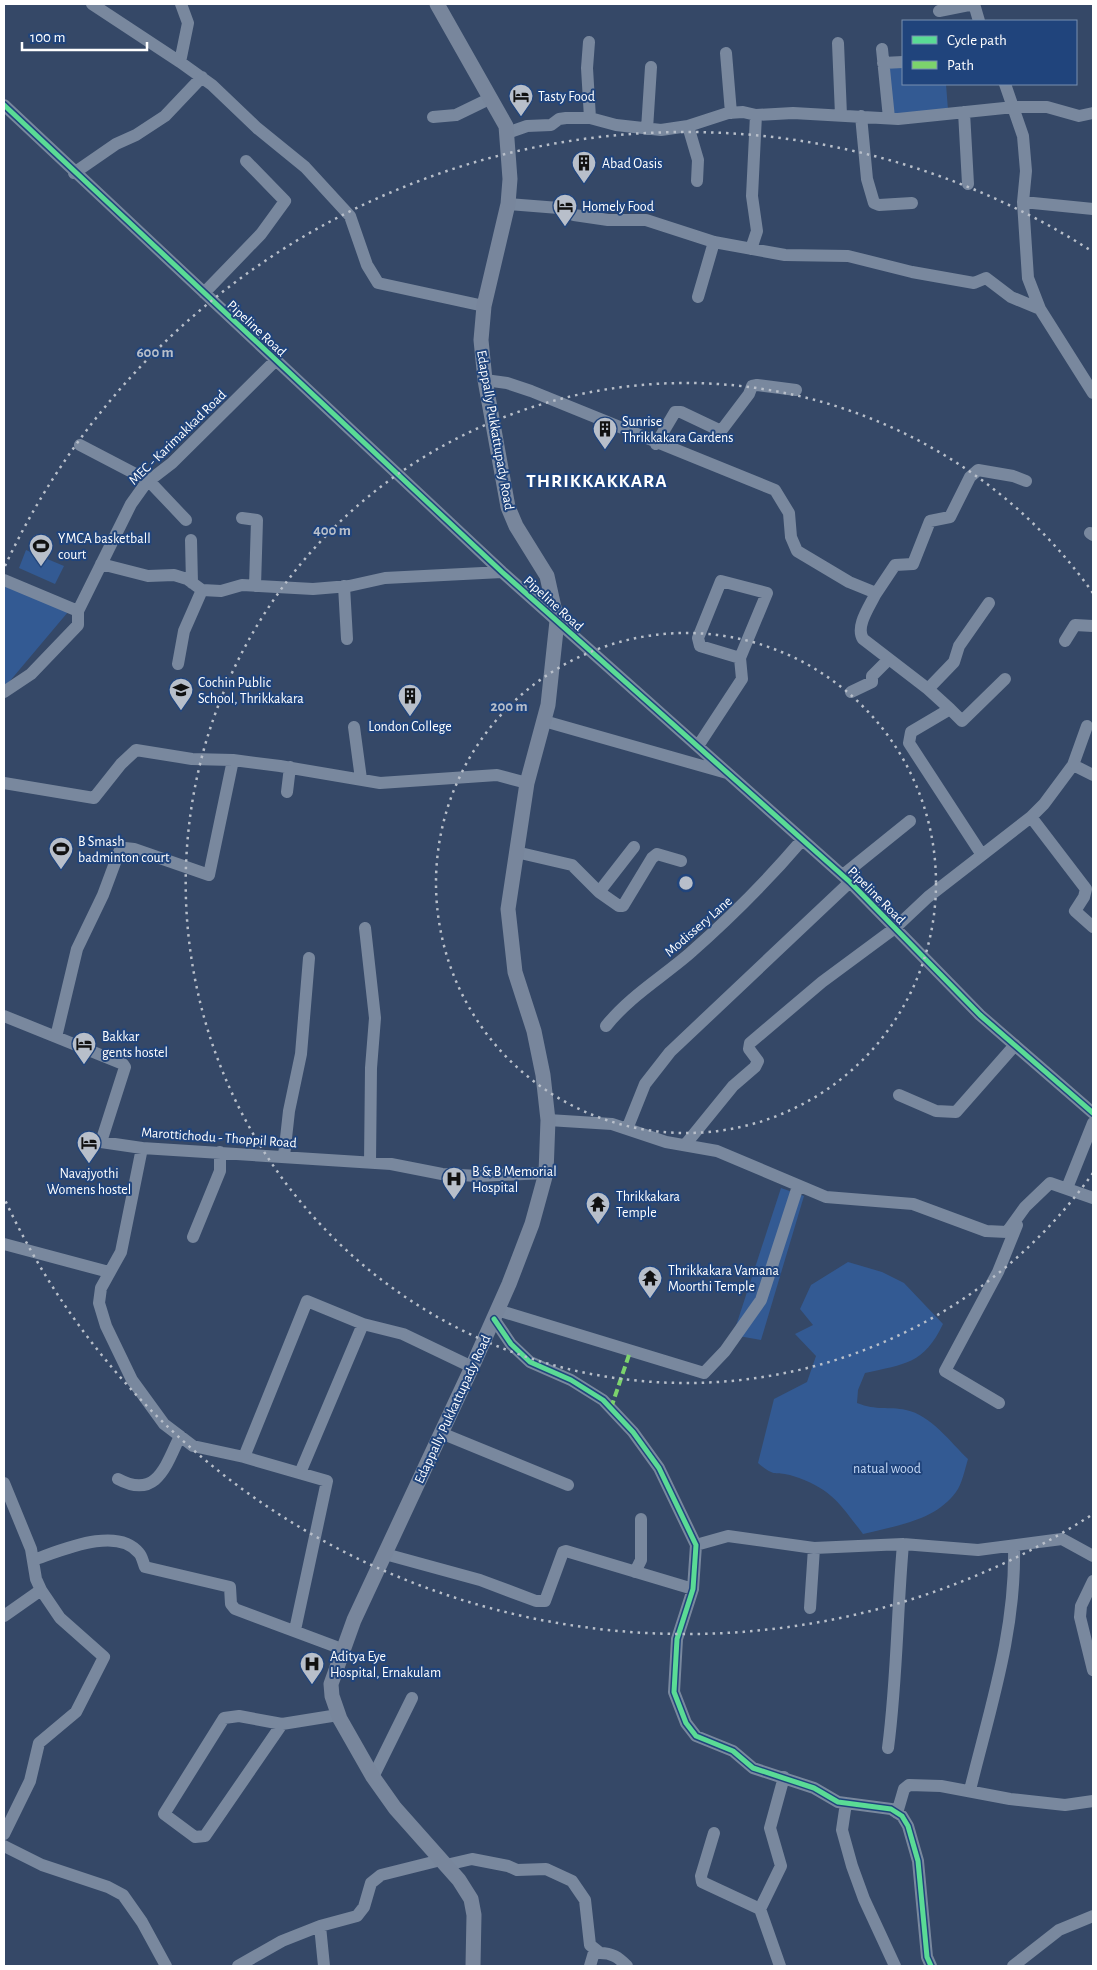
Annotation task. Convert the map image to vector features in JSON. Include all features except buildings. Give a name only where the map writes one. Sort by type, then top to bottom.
[{"type":"main road","name":"Edappally Pukkattupady Road","points":[[440,5],[489,99],[506,126],[510,179],[508,204],[484,306],[481,340],[485,380],[510,512],[547,576],[557,621],[544,721],[527,783],[508,920],[515,972],[540,1053],[548,1120],[546,1172],[532,1224],[495,1314],[342,1649],[331,1684],[332,1696],[338,1715],[373,1777],[407,1822],[464,1887],[473,1904],[473,1966]]},
{"type":"street","points":[[92,4],[202,77],[257,128],[305,167],[350,216],[367,265],[378,283],[484,306]]},
{"type":"street","points":[[180,62],[188,24],[181,4]]},
{"type":"street","points":[[939,11],[974,4],[979,20]]},
{"type":"street","points":[[589,42],[587,68],[590,118]]},
{"type":"street","points":[[838,43],[840,115]]},
{"type":"street","points":[[882,49],[889,118]]},
{"type":"street","points":[[726,53],[730,113]]},
{"type":"street","points":[[883,64],[902,62]]},
{"type":"street","points":[[647,129],[651,67]]},
{"type":"street","points":[[74,173],[116,144],[136,135],[165,116],[202,77]]},
{"type":"street","points":[[1005,85],[1024,136],[1026,171],[1023,202],[1028,278],[1040,309],[1093,393]]},
{"type":"street","points":[[433,117],[456,115],[489,99]]},
{"type":"street","name":"Pipeline Road","points":[[4,105],[74,173],[502,572],[847,879],[980,1015],[1093,1113]]},
{"type":"street","points":[[507,133],[527,126],[551,125],[559,119],[566,118],[590,118],[647,129],[688,126],[730,113],[743,112],[756,116],[793,113],[889,118],[1014,107],[1047,107],[1078,116],[1093,113]]},
{"type":"street","points":[[964,112],[968,184]]},
{"type":"street","points":[[751,250],[756,231],[752,196],[756,116]]},
{"type":"street","points":[[861,116],[867,179],[874,203],[879,205],[912,203]]},
{"type":"street","points":[[688,126],[698,160],[697,181]]},
{"type":"street","points":[[204,293],[261,234],[285,201],[246,161]]},
{"type":"street","points":[[1023,202],[1093,209]]},
{"type":"street","points":[[508,204],[559,208],[574,215],[608,220],[646,220],[714,242],[751,250],[785,255],[848,256],[912,272],[974,283],[986,278],[1012,297],[1040,309]]},
{"type":"street","points":[[698,297],[714,242]]},
{"type":"street","name":"MEC - Karimakkad Road","points":[[4,692],[31,674],[78,625],[78,611],[101,564],[131,504],[149,481],[172,463],[276,360]]},
{"type":"street","points":[[485,380],[507,383],[531,391],[656,444],[776,490],[790,513],[791,537],[797,551],[875,595]]},
{"type":"street","points":[[656,444],[675,412],[681,412],[721,431],[749,394],[752,386],[796,390]]},
{"type":"street","points":[[80,445],[149,481],[186,520]]},
{"type":"street","points":[[1005,679],[962,721],[928,689],[863,640],[860,635],[861,623],[875,595],[895,565],[914,564],[930,521],[950,517],[970,477],[978,470],[1013,476],[1026,481]]},
{"type":"street","points":[[242,518],[257,520],[255,586]]},
{"type":"street","points":[[178,664],[184,631],[197,586],[191,540]]},
{"type":"street","points":[[101,564],[148,576],[174,575],[197,586],[221,591],[242,585],[313,589],[344,586],[385,578],[502,572]]},
{"type":"street","points":[[4,580],[78,611]]},
{"type":"street","points":[[698,746],[742,679],[740,658],[767,593],[721,581],[698,638],[700,646],[740,658]]},
{"type":"street","points":[[344,586],[347,639]]},
{"type":"street","points":[[928,689],[954,662],[959,646],[988,603]]},
{"type":"street","points":[[1065,641],[1075,625],[1093,626]]},
{"type":"street","points":[[851,692],[872,682],[872,676],[889,659]]},
{"type":"street","points":[[950,709],[912,732],[909,743],[982,855]]},
{"type":"street","points":[[544,721],[729,774]]},
{"type":"street","points":[[685,1145],[733,1086],[755,1067],[758,1061],[749,1049],[750,1043],[822,982],[895,928],[928,897],[1031,817],[1044,804],[1073,765],[1087,726]]},
{"type":"street","points":[[354,727],[361,779]]},
{"type":"street","points":[[4,783],[94,798],[121,764],[136,750],[192,759],[233,760],[290,767],[380,783],[497,775],[527,783]]},
{"type":"street","points":[[56,1037],[77,949],[103,895],[119,852],[125,848],[134,849],[209,875],[233,760]]},
{"type":"street","points":[[1073,765],[1093,775]]},
{"type":"street","points":[[287,792],[290,767]]},
{"type":"street","points":[[1031,817],[1086,889],[1084,897],[1075,911],[1093,927]]},
{"type":"street","points":[[627,1129],[645,1084],[670,1052],[847,879],[910,821]]},
{"type":"street","name":"Modissery Lane","points":[[606,1026],[631,998],[658,980],[730,919],[802,840]]},
{"type":"street","points":[[599,892],[634,847]]},
{"type":"street","points":[[516,852],[572,865],[599,892],[619,906],[623,906],[652,858],[662,854],[681,860]]},
{"type":"street","points":[[365,928],[375,1018],[371,1068],[370,1163]]},
{"type":"street","points":[[284,1156],[289,1111],[301,1054],[309,958]]},
{"type":"street","name":"Marottichodu - Thoppil Road","points":[[4,1016],[123,1064],[125,1067],[101,1142],[142,1148],[284,1156],[403,1166],[442,1174],[496,1176],[546,1172]]},
{"type":"street","points":[[899,1095],[936,1111],[956,1112],[1015,1045]]},
{"type":"street","points":[[548,1120],[612,1124],[666,1142],[717,1152],[826,1197],[913,1204],[986,1231],[1007,1232],[1022,1211],[1050,1183],[1093,1198]]},
{"type":"street","points":[[1067,1188],[1093,1123]]},
{"type":"street","points":[[142,1148],[126,1235],[121,1252],[101,1288],[99,1303],[106,1326],[132,1380],[164,1424],[193,1446],[244,1457],[327,1481],[295,1630]]},
{"type":"street","points":[[193,1237],[220,1171],[220,1152]]},
{"type":"street","points":[[495,1314],[704,1373],[725,1351],[761,1300],[798,1186]]},
{"type":"street","points":[[999,1403],[945,1371],[998,1272],[1022,1211]]},
{"type":"street","points":[[4,1244],[109,1272]]},
{"type":"street","points":[[244,1457],[307,1301],[364,1324],[403,1334],[472,1367]]},
{"type":"street","points":[[495,1314],[511,1344],[530,1362],[571,1380],[602,1400],[633,1432],[659,1468],[696,1544],[693,1590],[677,1639],[674,1692],[686,1722],[696,1736],[733,1751],[753,1768],[814,1788],[838,1802],[891,1809],[897,1813],[908,1826],[918,1861],[927,1957],[931,1966]]},
{"type":"street","points":[[300,1473],[364,1324]]},
{"type":"street","points":[[441,1433],[568,1485]]},
{"type":"street","points":[[118,1479],[129,1485],[141,1486],[154,1483],[164,1470],[180,1436]]},
{"type":"street","points":[[4,1483],[31,1549],[36,1579],[41,1590],[60,1618],[104,1657],[76,1712],[39,1744],[30,1781],[4,1834]]},
{"type":"street","points":[[635,1572],[641,1560],[641,1519]]},
{"type":"street","points":[[696,1544],[728,1536],[814,1548],[903,1544],[978,1550],[1062,1539],[1093,1556]]},
{"type":"street","points":[[33,1560],[72,1547],[103,1540],[126,1542],[139,1553],[145,1567],[230,1587],[231,1604],[235,1609],[342,1649]]},
{"type":"street","points":[[888,1748],[895,1688],[896,1627],[903,1544]]},
{"type":"street","points":[[970,1790],[1008,1640],[1013,1598],[1014,1546]]},
{"type":"street","points":[[810,1608],[814,1548]]},
{"type":"street","points":[[385,1554],[480,1580],[541,1601],[545,1601],[556,1568],[563,1552],[566,1551],[693,1590]]},
{"type":"street","points":[[1093,1582],[1081,1606],[1080,1617],[1093,1670]]},
{"type":"street","points":[[4,1616],[41,1590]]},
{"type":"street","points":[[373,1777],[412,1698]]},
{"type":"street","points":[[282,1724],[205,1836],[195,1836],[164,1814],[224,1718],[239,1716],[282,1724],[338,1715]]},
{"type":"street","points":[[780,1966],[760,1909],[781,1866],[770,1828],[784,1777]]},
{"type":"street","points":[[897,1813],[904,1789],[909,1785],[970,1790],[1010,1799],[1065,1804],[1093,1801]]},
{"type":"street","points":[[846,1803],[842,1830],[852,1866],[864,1899],[895,1966]]},
{"type":"street","points":[[714,1833],[701,1876],[702,1882],[760,1909]]},
{"type":"street","points":[[4,1846],[42,1865],[108,1887],[122,1895],[131,1904],[155,1943],[166,1966]]},
{"type":"street","points":[[238,1966],[270,1946],[320,1926],[352,1918],[360,1914],[371,1883],[381,1875],[444,1862],[472,1860],[508,1866],[517,1870],[546,1869],[572,1880],[586,1900],[590,1945],[600,1953],[609,1953],[627,1966]]},
{"type":"street","points":[[1013,1966],[1058,1930],[1093,1916]]},
{"type":"street","points":[[320,1926],[324,1966]]},
{"type":"street","points":[[590,1966],[595,1949]]},
{"type":"green space","points":[[902,64],[902,85],[946,85],[948,110],[891,116],[886,66]]},
{"type":"green space","name":"YMCA basketball court","points":[[26,550],[64,566],[55,584],[19,568]]},
{"type":"green space","points":[[4,585],[68,612],[4,688]]},
{"type":"green space","points":[[781,1188],[804,1196],[761,1340],[733,1335]]},
{"type":"green space","name":"natual wood","points":[[848,1262],[882,1272],[904,1283],[943,1324],[936,1337],[921,1355],[902,1364],[865,1373],[858,1390],[857,1403],[871,1407],[906,1410],[924,1417],[968,1459],[958,1489],[937,1510],[914,1521],[863,1534],[834,1498],[826,1492],[793,1476],[772,1473],[758,1463],[774,1399],[807,1382],[816,1356],[795,1334],[813,1325],[800,1309],[811,1285]]},
{"type":"marked path","points":[[611,1408],[630,1352]]},
{"type":"cycle path","points":[[4,105],[502,572],[850,882],[980,1015],[1093,1113]]},
{"type":"cycle path","points":[[494,1319],[511,1344],[530,1362],[571,1380],[603,1400],[633,1432],[659,1468],[696,1545],[693,1589],[677,1639],[674,1692],[686,1723],[696,1736],[733,1751],[753,1768],[814,1788],[838,1802],[891,1809],[902,1816],[908,1826],[918,1861],[927,1957],[931,1966]]},
{"type":"place","name":"Tasty Food","points":[[521,117]]},
{"type":"place","name":"Abad Oasis","points":[[584,184]]},
{"type":"place","name":"Homely Food","points":[[565,227]]},
{"type":"place","name":"Sunrise Thrikkakara Gardens","points":[[605,450]]},
{"type":"place","name":"YMCA basketball court","points":[[41,567]]},
{"type":"place","name":"Cochin Public School, Thrikkakara","points":[[181,711]]},
{"type":"place","name":"London College","points":[[410,717]]},
{"type":"place","name":"B Smash badminton court","points":[[61,870]]},
{"type":"place","name":"Bakkar gents hostel","points":[[84,1065]]},
{"type":"place","name":"Navajyothi Womens hostel","points":[[89,1164]]},
{"type":"place","name":"B & B Memorial Hospital","points":[[454,1200]]},
{"type":"place","name":"Thrikkakara Temple","points":[[598,1225]]},
{"type":"place","name":"Thrikkakara Vamana Moorthi Temple","points":[[650,1299]]},
{"type":"place","name":"Aditya Eye Hospital, Ernakulam","points":[[312,1685]]},
{"type":"district","name":"THRIKKAKKARA","points":[[597,480]]}]
